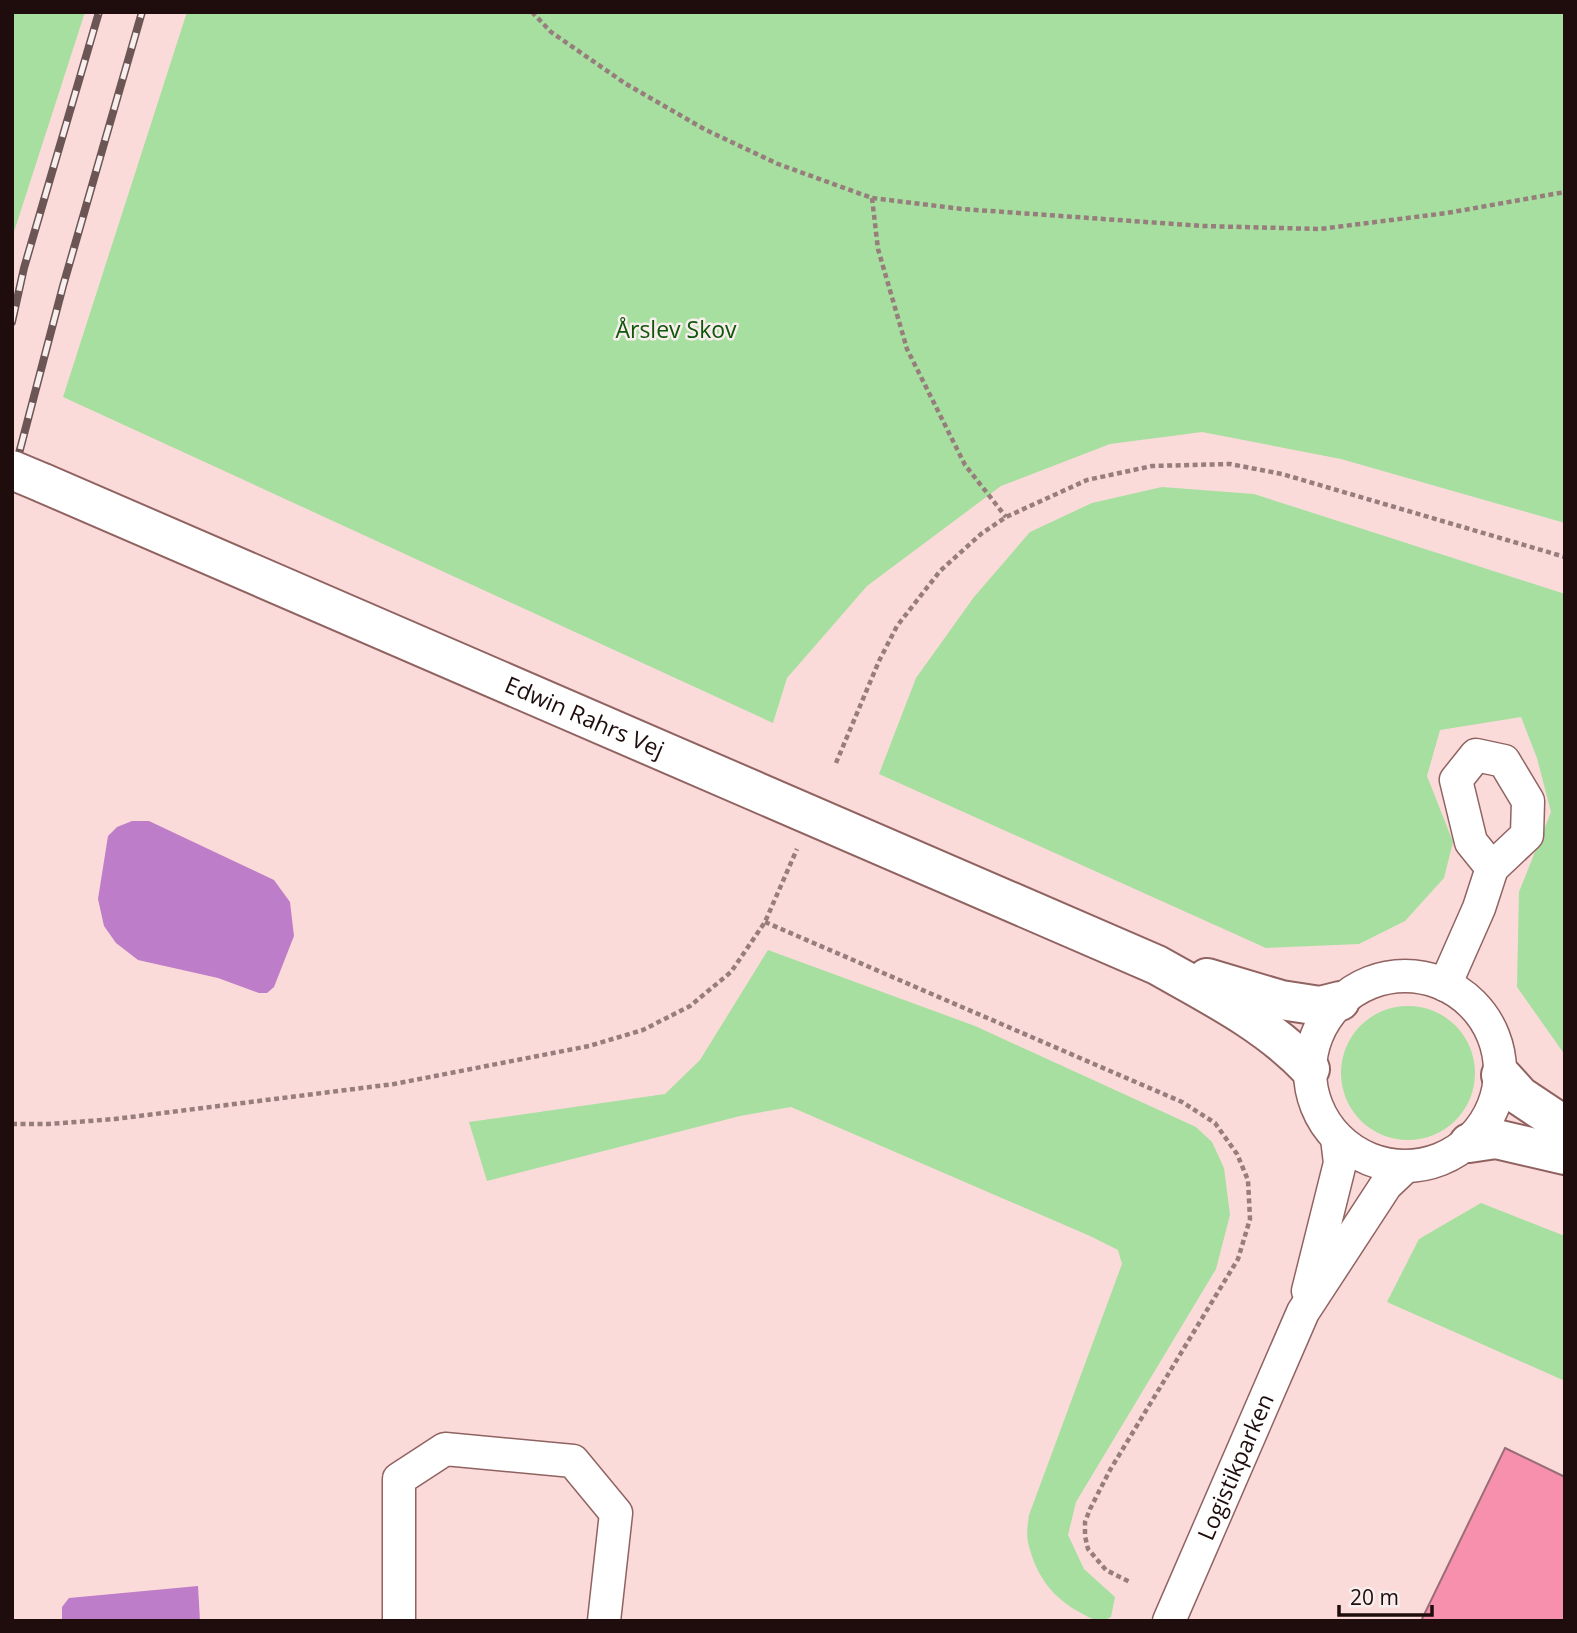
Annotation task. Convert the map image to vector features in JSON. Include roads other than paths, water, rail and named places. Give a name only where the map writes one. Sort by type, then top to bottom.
[{"type":"highway","name":"Edwin Rahrs Vej","points":[[27,476],[1157,965]]},
{"type":"highway","points":[[1157,965],[1243,987],[1281,1000],[1320,1006],[1340,1001]]},
{"type":"highway","points":[[1157,965],[1238,1011],[1294,1052],[1310,1069]]},
{"type":"highway","points":[[1501,1075],[1520,1096],[1565,1126]]},
{"type":"highway","points":[[1469,1143],[1496,1139],[1565,1155]]},
{"type":"street","points":[[1445,985],[1479,908],[1492,868]]},
{"type":"street","points":[[1414,976],[1445,985],[1475,1006],[1487,1021],[1500,1056],[1501,1075],[1492,1112],[1469,1143],[1450,1156],[1429,1164],[1405,1167],[1380,1164],[1357,1154],[1337,1138],[1317,1106],[1310,1069],[1318,1032],[1340,1001],[1367,984],[1390,977],[1414,976]]},
{"type":"street","name":"Logistikparken","points":[[1303,1312],[1340,1163],[1337,1138]]},
{"type":"street","name":"Logistikparken","points":[[1169,1621],[1303,1312],[1385,1185],[1405,1167]]},
{"type":"street","points":[[399,1621],[399,1479],[445,1449],[573,1461],[615,1513],[604,1621]]},
{"type":"railway","points":[[12,322],[24,268],[99,12]]},
{"type":"railway","points":[[12,480],[63,286],[142,12]]},
{"type":"park label","name":"Årslev Skov","points":[[676,330]]}]
